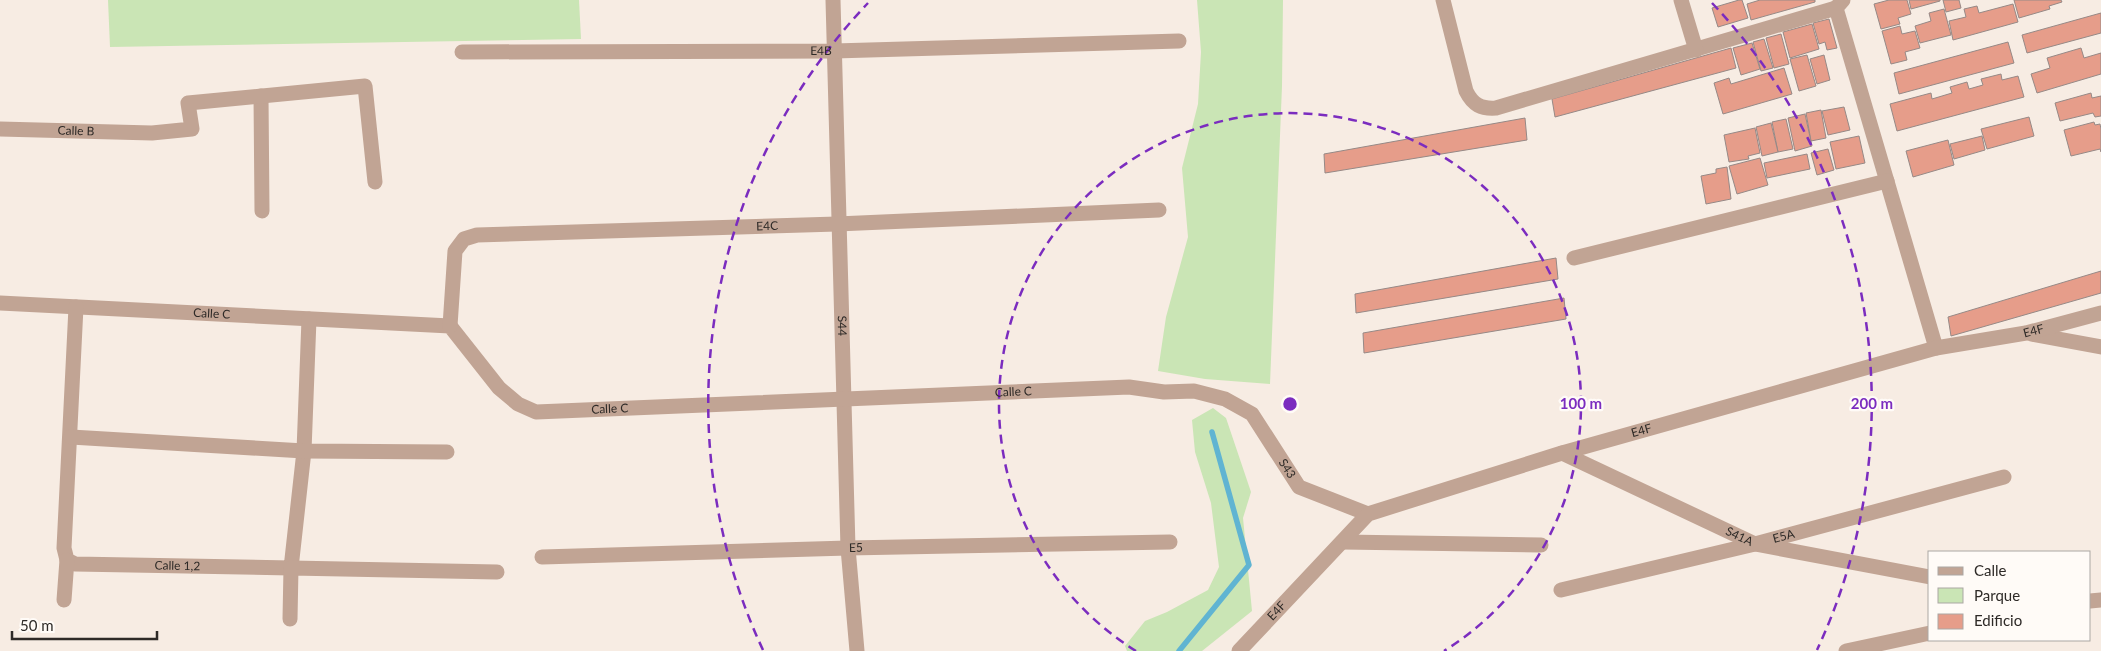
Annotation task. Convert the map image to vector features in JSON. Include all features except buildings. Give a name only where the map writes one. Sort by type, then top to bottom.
[{"type":"street","name":"S44","points":[[833,0],[842,399],[848,548],[857,651]]},
{"type":"street","points":[[1443,0],[1466,91],[1471,100],[1479,107],[1487,109],[1696,50],[1839,4],[1887,182],[1936,348]]},
{"type":"street","points":[[1681,0],[1696,50]]},
{"type":"street","name":"E4B","points":[[462,52],[834,51],[1179,41]]},
{"type":"street","points":[[262,211],[261,96],[365,86],[375,182]]},
{"type":"street","name":"Calle B","points":[[0,130],[152,133],[192,128],[188,104],[261,96]]},
{"type":"street","points":[[1574,258],[1887,182]]},
{"type":"street","name":"E4C","points":[[450,326],[456,251],[464,239],[477,235],[838,224],[1159,210]]},
{"type":"street","name":"Calle C","points":[[0,303],[450,326],[499,388],[518,404],[536,412],[1130,387],[1164,392],[1194,391],[1226,399],[1252,414]]},
{"type":"street","points":[[64,600],[67,560],[64,548],[71,438],[76,307]]},
{"type":"street","name":"E4F","points":[[1239,651],[1368,514],[1562,453],[1936,348],[2026,333],[2101,313]]},
{"type":"street","points":[[290,619],[291,568],[304,451],[309,319]]},
{"type":"street","points":[[2026,333],[2101,347]]},
{"type":"street","name":"S43","points":[[1252,414],[1299,487],[1368,514]]},
{"type":"street","points":[[71,438],[304,451],[447,452]]},
{"type":"street","name":"S41A","points":[[1562,453],[1755,544],[1928,577]]},
{"type":"street","name":"E5A","points":[[1561,590],[1755,544],[2004,477]]},
{"type":"street","name":"E5","points":[[542,557],[848,548],[1170,542]]},
{"type":"street","points":[[1343,542],[1541,545]]},
{"type":"street","name":"Calle 1,2","points":[[67,560],[75,564],[498,572]]},
{"type":"street","points":[[1846,651],[1928,633]]},
{"type":"green space","points":[[108,0],[579,0],[581,39],[110,47]]},
{"type":"green space","points":[[1197,0],[1283,0],[1282,86],[1270,384],[1205,379],[1158,371],[1166,317],[1188,237],[1182,168],[1198,104],[1201,52]]},
{"type":"green space","points":[[1213,408],[1226,418],[1251,492],[1243,518],[1252,611],[1202,651],[1127,651],[1125,646],[1145,621],[1167,612],[1208,590],[1219,567],[1211,503],[1195,452],[1192,420]]},
{"type":"waterway","points":[[1179,651],[1249,565],[1212,432]]}]
